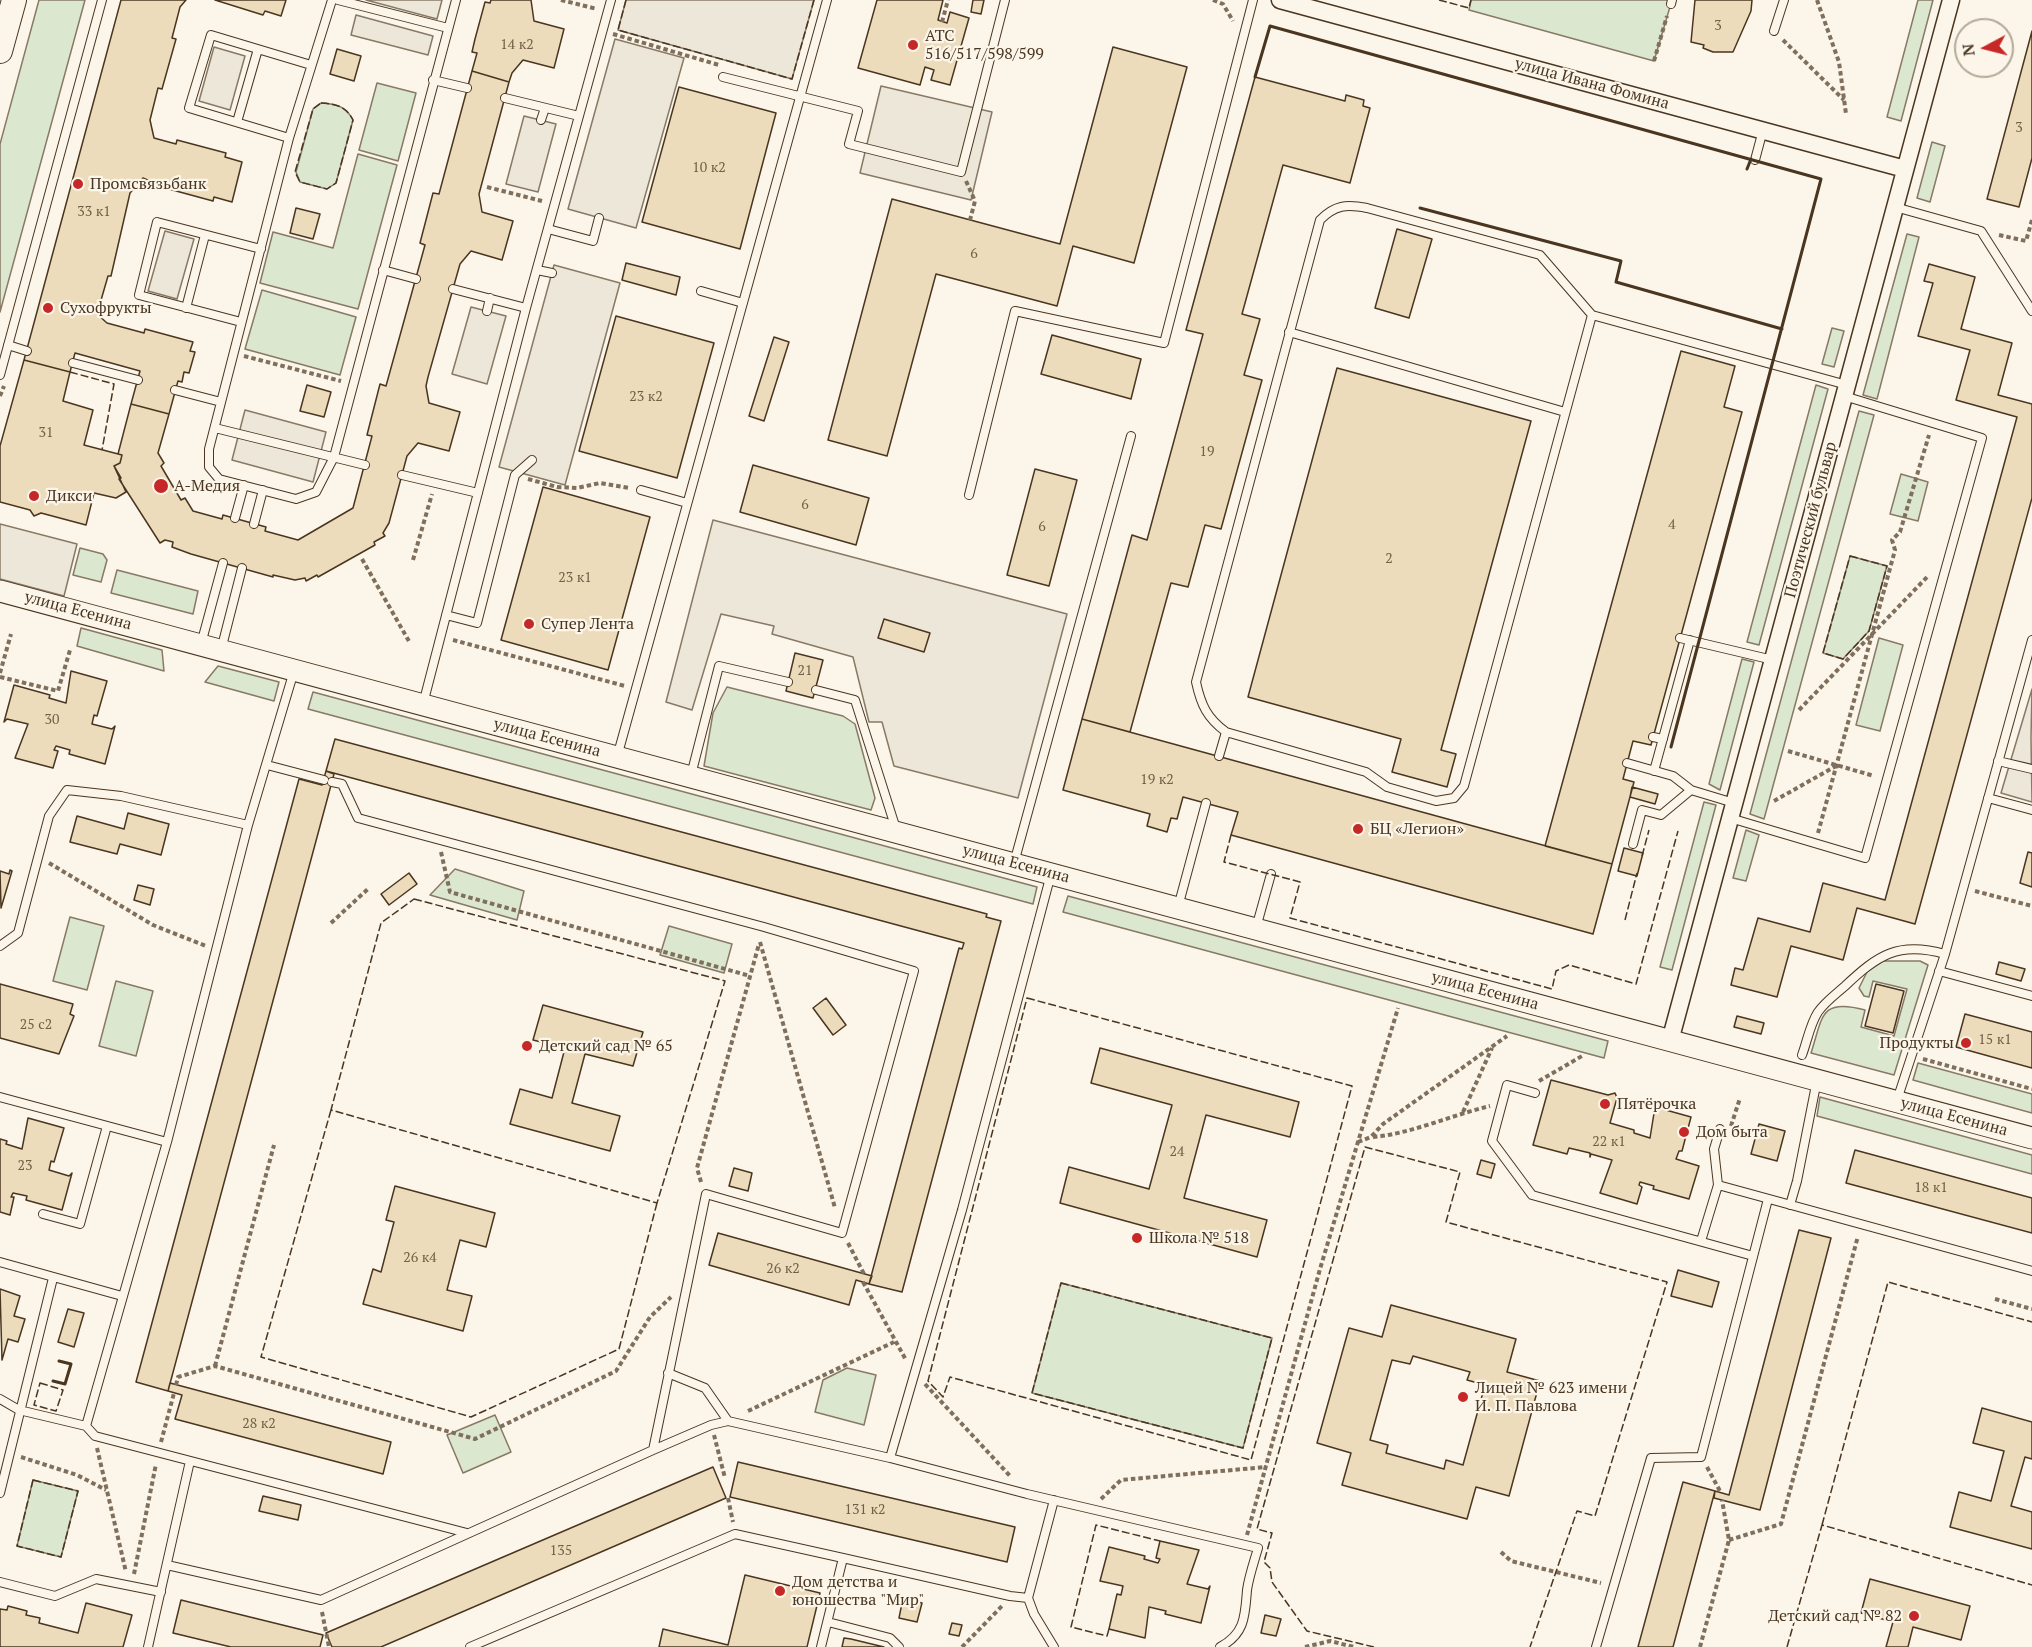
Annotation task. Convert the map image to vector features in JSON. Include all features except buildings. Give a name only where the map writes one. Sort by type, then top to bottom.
[{"type":"main road","points":[[0,51],[14,0]]},
{"type":"street","name":"улица Ивана Фомина","points":[[1280,0],[1905,169]]},
{"type":"street","name":"Поэтический бульвар","points":[[1670,1041],[1951,0]]},
{"type":"street","name":"улица Есенина","points":[[0,591],[2032,1138]]},
{"type":"lane","points":[[0,375],[102,0]]},
{"type":"lane","points":[[332,0],[289,138],[209,449],[209,467],[219,479],[296,499],[316,492],[334,457],[456,0]]},
{"type":"lane","points":[[338,0],[448,28]]},
{"type":"lane","points":[[423,705],[526,308],[611,0]]},
{"type":"lane","points":[[616,757],[826,0]]},
{"type":"lane","points":[[723,77],[858,111],[849,144],[961,172],[1005,0]]},
{"type":"lane","points":[[969,495],[1015,311],[1164,343],[1253,0]]},
{"type":"lane","points":[[1774,31],[1784,0]]},
{"type":"lane","points":[[289,138],[189,108],[210,35],[311,65]]},
{"type":"lane","points":[[237,122],[258,49]]},
{"type":"lane","points":[[434,80],[467,88]]},
{"type":"lane","points":[[505,98],[579,116]]},
{"type":"lane","points":[[541,120],[545,108]]},
{"type":"lane","points":[[1755,160],[1763,130]]},
{"type":"lane","points":[[1592,315],[1464,786],[1454,798],[1436,801],[1387,787],[1366,771],[1226,732],[1211,720],[1200,702],[1196,682],[1320,220],[1333,208],[1350,205],[1540,255],[1592,315],[1846,390],[1933,423],[1982,438],[1865,858],[1815,845],[1690,790],[1673,776],[1627,763]]},
{"type":"lane","points":[[1895,207],[1981,231],[2032,311]]},
{"type":"lane","points":[[548,229],[593,242],[599,218]]},
{"type":"lane","points":[[241,322],[139,295],[157,222],[261,249]]},
{"type":"lane","points":[[186,308],[205,235]]},
{"type":"lane","points":[[383,270],[416,279]]},
{"type":"lane","points":[[537,270],[552,273]]},
{"type":"lane","points":[[453,289],[526,308]]},
{"type":"lane","points":[[701,291],[743,303]]},
{"type":"lane","points":[[487,311],[490,298]]},
{"type":"lane","points":[[1289,332],[1565,412]]},
{"type":"lane","points":[[8,345],[27,351]]},
{"type":"lane","points":[[73,363],[138,380]]},
{"type":"lane","points":[[175,390],[221,402]]},
{"type":"lane","points":[[215,428],[364,465]]},
{"type":"lane","points":[[1014,864],[1131,436]]},
{"type":"lane","points":[[446,615],[477,623],[515,475],[532,460]]},
{"type":"lane","points":[[402,475],[478,493]]},
{"type":"lane","points":[[235,518],[244,485]]},
{"type":"lane","points":[[254,524],[263,490]]},
{"type":"lane","points":[[641,490],[687,503]]},
{"type":"lane","points":[[211,647],[223,563]]},
{"type":"lane","points":[[211,647],[242,568]]},
{"type":"lane","points":[[1680,638],[1773,660]]},
{"type":"lane","points":[[1654,771],[1690,640]]},
{"type":"lane","points":[[1897,1102],[1910,1056],[1945,954],[2032,640]]},
{"type":"lane","points":[[690,777],[719,666],[788,682]]},
{"type":"lane","points":[[86,1426],[167,1142],[248,825],[295,670]]},
{"type":"lane","points":[[816,690],[855,700],[897,832]]},
{"type":"lane","points":[[1219,756],[1226,732]]},
{"type":"lane","points":[[1653,737],[1663,739]]},
{"type":"lane","points":[[1998,761],[2032,769]]},
{"type":"lane","points":[[267,765],[342,784],[358,818],[764,927],[914,970],[842,1233],[706,1194],[653,1450]]},
{"type":"lane","points":[[0,946],[18,933],[49,816],[67,790],[121,796],[248,825]]},
{"type":"lane","points":[[1633,844],[1642,810],[1661,815],[1690,790]]},
{"type":"lane","points":[[1988,798],[2032,810]]},
{"type":"lane","points":[[1178,907],[1206,803]]},
{"type":"lane","points":[[890,1458],[962,1210],[1051,874]]},
{"type":"lane","points":[[1256,928],[1271,874]]},
{"type":"lane","points":[[1802,1055],[1817,1013],[1871,961],[1883,954],[1897,951],[1932,950],[1945,954]]},
{"type":"lane","points":[[1939,971],[2032,996]]},
{"type":"lane","points":[[1790,1205],[1817,1080]]},
{"type":"lane","points":[[1535,1093],[1507,1085],[1492,1142],[1532,1195],[1753,1256]]},
{"type":"lane","points":[[0,1097],[167,1142]]},
{"type":"lane","points":[[43,1214],[80,1224],[107,1126]]},
{"type":"lane","points":[[1701,1241],[1718,1185],[1714,1149],[1720,1129]]},
{"type":"lane","points":[[1718,1185],[2032,1271]]},
{"type":"lane","points":[[1596,1647],[1650,1458],[1701,1457],[1768,1199]]},
{"type":"lane","points":[[0,1262],[122,1296]]},
{"type":"lane","points":[[0,1493],[1,1478],[53,1278]]},
{"type":"lane","points":[[668,1372],[705,1388],[728,1421]]},
{"type":"lane","points":[[0,1400],[19,1410],[86,1426],[95,1436],[467,1533]]},
{"type":"lane","points":[[167,1565],[321,1600],[653,1450],[711,1425],[728,1421],[1258,1548],[1247,1590],[1248,1606],[1243,1625],[1235,1638],[1220,1647]]},
{"type":"lane","points":[[148,1647],[190,1461]]},
{"type":"lane","points":[[1054,1500],[1028,1598],[1034,1614],[1054,1647]]},
{"type":"lane","points":[[470,1647],[735,1534],[1010,1596],[1028,1598]]},
{"type":"lane","points":[[821,1647],[843,1558]]},
{"type":"lane","points":[[0,1582],[55,1596],[96,1579],[161,1592]]},
{"type":"lane","points":[[828,1622],[890,1638],[899,1647]]},
{"type":"path","points":[[561,0],[597,9]]},
{"type":"path","points":[[942,21],[948,0]]},
{"type":"path","points":[[1213,0],[1223,4],[1236,26],[1245,29]]},
{"type":"path","points":[[1817,0],[1839,62],[1846,114]]},
{"type":"path","points":[[1654,62],[1671,2]]},
{"type":"path","points":[[602,31],[719,65],[723,77]]},
{"type":"path","points":[[1774,31],[1844,100]]},
{"type":"path","points":[[961,172],[975,201],[970,220]]},
{"type":"path","points":[[487,187],[546,202]]},
{"type":"path","points":[[1981,231],[2026,241],[2032,220]]},
{"type":"path","points":[[233,353],[353,384]]},
{"type":"path","points":[[1815,845],[1895,550],[1893,540],[1900,532],[1933,423]]},
{"type":"path","points":[[515,475],[557,487],[577,488],[600,483],[641,490]]},
{"type":"path","points":[[413,560],[435,483]]},
{"type":"path","points":[[1799,710],[1950,553]]},
{"type":"path","points":[[362,558],[410,644]]},
{"type":"path","points":[[11,634],[0,675],[58,691],[70,650]]},
{"type":"path","points":[[441,637],[635,689]]},
{"type":"path","points":[[1788,752],[1887,780]]},
{"type":"path","points":[[1774,801],[1836,765]]},
{"type":"path","points":[[439,840],[450,892],[750,976]]},
{"type":"path","points":[[38,856],[153,925],[216,950]]},
{"type":"path","points":[[331,923],[369,888]]},
{"type":"path","points":[[1963,888],[2032,906]]},
{"type":"path","points":[[706,1194],[697,1168],[764,927]]},
{"type":"path","points":[[760,942],[842,1233],[864,1274]]},
{"type":"path","points":[[1245,1544],[1398,1008]]},
{"type":"path","points":[[1371,1137],[1383,1124],[1507,1036]]},
{"type":"path","points":[[1462,1112],[1492,1047]]},
{"type":"path","points":[[1524,1090],[1582,1056]]},
{"type":"path","points":[[1910,1056],[2032,1089]]},
{"type":"path","points":[[1720,1129],[1733,1125],[1740,1098]]},
{"type":"path","points":[[1358,1142],[1371,1137],[1387,1136],[1462,1112],[1502,1104]]},
{"type":"path","points":[[215,1366],[274,1145]]},
{"type":"path","points":[[1729,1540],[1781,1524],[1861,1224]]},
{"type":"path","points":[[176,1384],[178,1377],[215,1366],[475,1439],[616,1371],[650,1317],[687,1282]]},
{"type":"path","points":[[862,1282],[894,1342],[915,1372],[1027,1494]]},
{"type":"path","points":[[1995,1299],[2032,1309]]},
{"type":"path","points":[[728,1421],[894,1342]]},
{"type":"path","points":[[131,1586],[174,1393]]},
{"type":"path","points":[[711,1425],[725,1478]]},
{"type":"path","points":[[95,1436],[121,1557],[131,1586]]},
{"type":"path","points":[[8,1453],[77,1475],[107,1491]]},
{"type":"path","points":[[1701,1457],[1721,1493]]},
{"type":"path","points":[[1091,1509],[1121,1480],[1266,1467]]},
{"type":"path","points":[[728,1498],[735,1534]]},
{"type":"path","points":[[1700,1647],[1729,1540],[1722,1500]]},
{"type":"path","points":[[1501,1552],[1511,1561],[1613,1586]]},
{"type":"path","points":[[962,1647],[1010,1596]]},
{"type":"path","points":[[321,1600],[329,1647]]},
{"type":"path","points":[[1305,1647],[1330,1641],[1354,1647]]},
{"type":"green space","points":[[39,0],[85,0],[0,312],[0,144]]},
{"type":"green space","points":[[1471,0],[1672,0],[1654,61],[1469,10]]},
{"type":"green space","points":[[1918,0],[1933,0],[1901,121],[1887,117]]},
{"type":"green space","points":[[377,83],[416,93],[398,161],[359,150]]},
{"type":"green space","points":[[321,103],[340,107],[353,120],[336,183],[327,189],[300,182],[296,172],[313,109]]},
{"type":"green space","points":[[1932,142],[1945,146],[1930,202],[1917,198]]},
{"type":"green space","points":[[358,154],[397,165],[358,309],[260,283],[273,232],[333,248]]},
{"type":"green space","points":[[1907,234],[1919,237],[1877,399],[1863,395]]},
{"type":"green space","points":[[262,290],[356,317],[340,375],[245,349]]},
{"type":"green space","points":[[1832,328],[1844,331],[1834,367],[1822,364]]},
{"type":"green space","points":[[1816,385],[1828,389],[1759,645],[1747,642]]},
{"type":"green space","points":[[1859,411],[1874,415],[1764,819],[1750,814]]},
{"type":"green space","points":[[1901,474],[1928,482],[1918,521],[1890,514]]},
{"type":"green space","points":[[80,548],[103,554],[107,560],[101,582],[73,575]]},
{"type":"green space","points":[[1850,556],[1887,566],[1869,631],[1843,659],[1823,653]]},
{"type":"green space","points":[[117,570],[198,591],[193,614],[111,593]]},
{"type":"green space","points":[[81,628],[162,650],[164,671],[77,646]]},
{"type":"green space","points":[[1879,638],[1903,645],[1880,731],[1856,725]]},
{"type":"green space","points":[[1742,659],[1754,662],[1720,790],[1709,784]]},
{"type":"green space","points":[[218,666],[279,682],[274,701],[205,682]]},
{"type":"green space","points":[[727,687],[843,716],[855,724],[875,798],[871,810],[704,766],[713,713]]},
{"type":"green space","points":[[313,692],[1037,887],[1033,904],[308,709]]},
{"type":"green space","points":[[1704,802],[1716,805],[1672,970],[1660,967]]},
{"type":"green space","points":[[1746,830],[1759,835],[1746,881],[1733,878]]},
{"type":"green space","points":[[455,869],[524,891],[517,920],[430,895]]},
{"type":"green space","points":[[1068,896],[1608,1041],[1604,1058],[1063,912]]},
{"type":"green space","points":[[70,917],[104,926],[87,990],[53,981]]},
{"type":"green space","points":[[669,926],[732,944],[724,973],[660,955]]},
{"type":"green space","points":[[1883,961],[1920,961],[1928,965],[1894,1075],[1811,1053],[1821,1020],[1831,1009],[1839,1006],[1865,1010],[1861,1027],[1894,1036],[1907,989],[1873,981],[1869,997],[1864,996],[1859,988],[1867,972]]},
{"type":"green space","points":[[116,981],[153,991],[136,1056],[99,1046]]},
{"type":"green space","points":[[1918,1063],[2032,1094],[2032,1113],[1913,1080]]},
{"type":"green space","points":[[1820,1097],[2032,1155],[2032,1174],[1817,1116]]},
{"type":"green space","points":[[1061,1283],[1272,1338],[1243,1448],[1032,1393]]},
{"type":"green space","points":[[847,1368],[876,1375],[864,1425],[815,1412],[823,1380]]},
{"type":"green space","points":[[495,1415],[511,1452],[463,1473],[447,1435]]},
{"type":"green space","points":[[33,1480],[78,1491],[61,1557],[17,1546]]},
{"type":"shaded area","points":[[366,0],[442,0],[437,19]]},
{"type":"shaded area","points":[[626,0],[814,0],[792,79],[618,30]]},
{"type":"shaded area","points":[[356,15],[433,36],[428,55],[351,35]]},
{"type":"shaded area","points":[[615,39],[684,58],[636,228],[568,209]]},
{"type":"shaded area","points":[[214,47],[245,56],[230,110],[199,101]]},
{"type":"shaded area","points":[[881,86],[992,112],[971,200],[860,173]]},
{"type":"shaded area","points":[[524,116],[556,124],[538,192],[506,184]]},
{"type":"shaded area","points":[[165,231],[194,239],[177,299],[148,291]]},
{"type":"shaded area","points":[[554,265],[620,283],[565,485],[499,467]]},
{"type":"shaded area","points":[[471,307],[506,316],[487,384],[452,374]]},
{"type":"shaded area","points":[[245,410],[326,432],[313,482],[232,460]]},
{"type":"shaded area","points":[[713,520],[1067,614],[1018,798],[894,766],[882,722],[869,722],[853,657],[772,634],[774,626],[721,614],[692,710],[666,702]]},
{"type":"shaded area","points":[[0,524],[77,544],[64,596],[0,579]]},
{"type":"shaded area","points":[[2032,689],[2031,738],[2032,802],[2001,793]]},
{"type":"fence","points":[[626,0],[618,30],[792,79],[814,0]]},
{"type":"fence","points":[[1439,0],[1469,8],[1471,0]]},
{"type":"fence","points":[[321,103],[340,107],[353,120],[336,183],[327,189],[300,182],[295,172],[313,109],[321,103]]},
{"type":"fence","points":[[70,372],[114,384],[102,450]]},
{"type":"fence","points":[[1850,556],[1887,566],[1869,631],[1843,659],[1823,653],[1850,556]]},
{"type":"fence","points":[[1642,856],[1649,830]]},
{"type":"fence","points":[[1231,835],[1224,862],[1300,882],[1290,918],[1552,989],[1556,971],[1569,965],[1636,984],[1678,831]]},
{"type":"fence","points":[[1625,920],[1637,873]]},
{"type":"fence","points":[[414,899],[725,981],[657,1203],[331,1110],[381,923],[414,899]]},
{"type":"fence","points":[[1027,998],[1352,1086],[1251,1460],[950,1377],[943,1397],[928,1381],[1027,998]]},
{"type":"fence","points":[[331,1110],[261,1357],[471,1417],[619,1349],[657,1203]]},
{"type":"fence","points":[[1374,1647],[1307,1631],[1272,1582],[1270,1568],[1264,1562],[1272,1533],[1257,1529],[1365,1147],[1460,1172],[1446,1222],[1667,1282],[1595,1516],[1577,1511],[1530,1647]]},
{"type":"fence","points":[[1822,1525],[1888,1282],[2032,1322]]},
{"type":"fence","points":[[1061,1283],[1272,1338],[1243,1448],[1032,1393],[1061,1283]]},
{"type":"fence","points":[[40,1383],[63,1390],[56,1411],[34,1405],[40,1383]]},
{"type":"fence","points":[[33,1480],[78,1491],[61,1557],[17,1546],[33,1480]]},
{"type":"fence","points":[[1109,1629],[1107,1636],[1071,1627],[1096,1525],[1160,1541]]},
{"type":"fence","points":[[1787,1647],[1822,1525],[2032,1585]]},
{"type":"wall","points":[[1255,77],[1270,26],[1821,179],[1671,747]]},
{"type":"wall","points":[[1747,169],[1751,159]]},
{"type":"wall","points":[[1420,208],[1621,261],[1616,282],[1782,329]]},
{"type":"wall","points":[[53,1381],[65,1384],[71,1364],[59,1361]]},
{"type":"place","name":"АТС 516/517/598/599","points":[[913,45]]},
{"type":"place","name":"Промсвязьбанк","points":[[78,184]]},
{"type":"place","name":"Сухофрукты","points":[[48,308]]},
{"type":"place","name":"А-Медия","points":[[161,486]]},
{"type":"place","name":"Дикси","points":[[34,496]]},
{"type":"place","name":"Супер Лента","points":[[529,624]]},
{"type":"place","name":"БЦ «Легион»","points":[[1358,829]]},
{"type":"place","name":"Продукты","points":[[1966,1043]]},
{"type":"place","name":"Детский сад № 65","points":[[527,1046]]},
{"type":"place","name":"Пятёрочка","points":[[1605,1104]]},
{"type":"place","name":"Дом быта","points":[[1684,1132]]},
{"type":"place","name":"Школа № 518","points":[[1137,1238]]},
{"type":"place","name":"Лицей № 623 имени И. П. Павлова","points":[[1463,1397]]},
{"type":"place","name":"Дом детства и юношества \"Мир\"","points":[[780,1591]]},
{"type":"place","name":"Детский сад № 82","points":[[1914,1616]]}]
